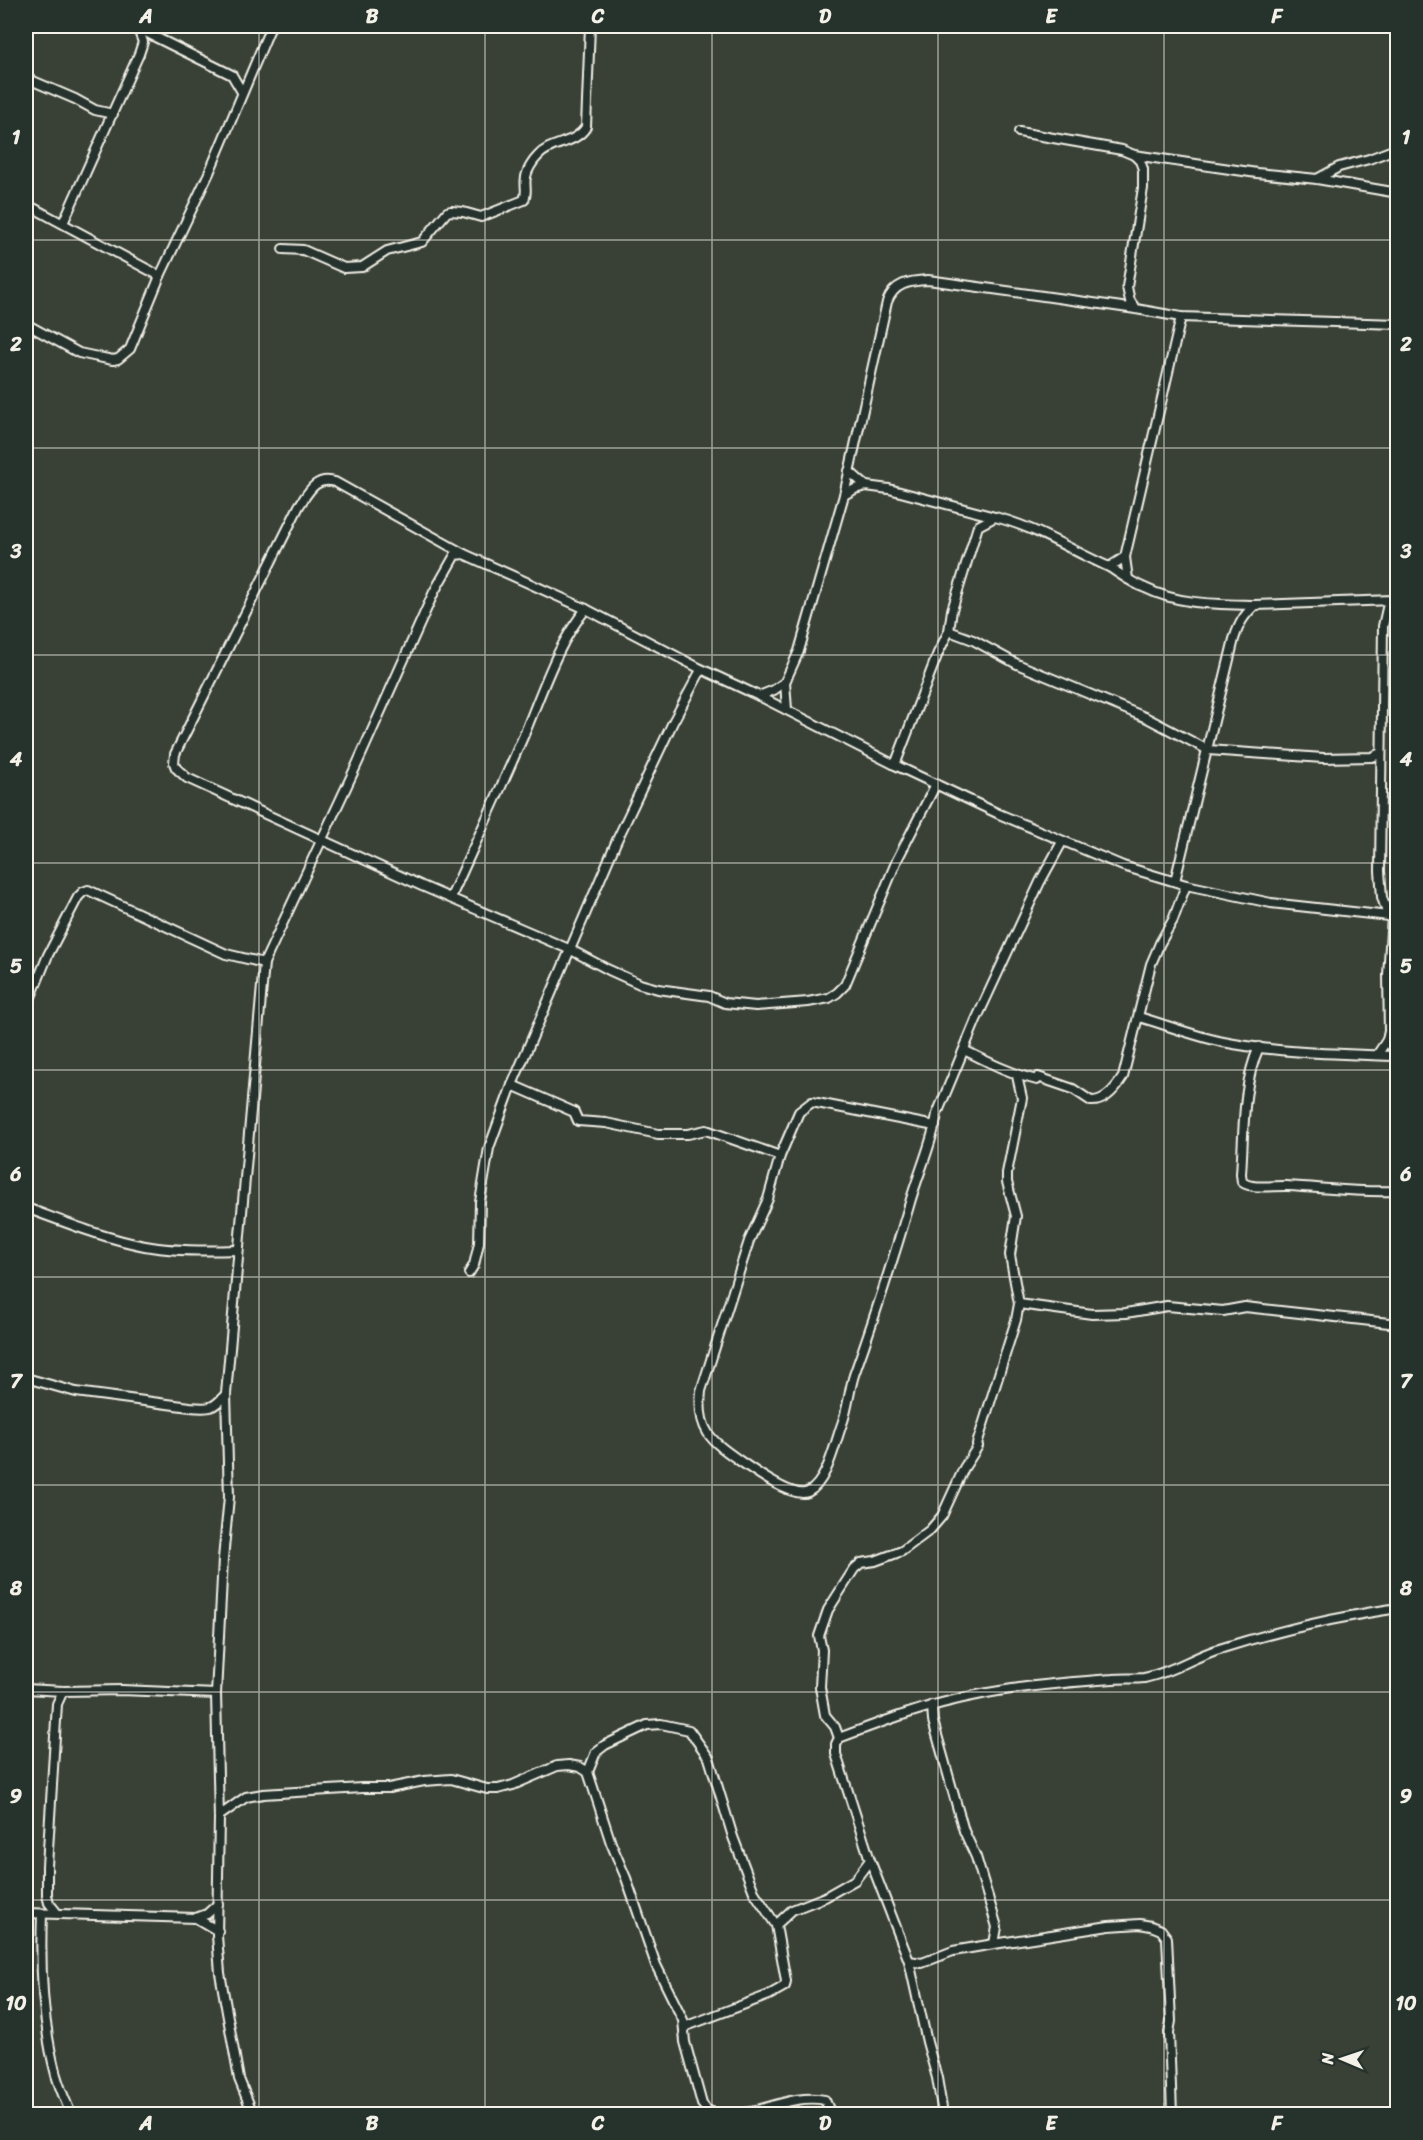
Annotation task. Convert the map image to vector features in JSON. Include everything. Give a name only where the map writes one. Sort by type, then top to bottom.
[{"type":"street","points":[[26,324],[79,353],[110,360],[118,359],[130,349],[160,276],[209,173],[271,26]]},
{"type":"street","points":[[283,249],[303,250],[344,268],[362,267],[387,251],[422,242],[447,212],[463,212],[481,217],[524,200],[526,196],[525,178],[536,158],[550,147],[577,137],[586,127],[590,26]]},
{"type":"street","points":[[136,27],[232,75],[249,75]]},
{"type":"street","points":[[63,223],[139,54],[142,42],[136,27]]},
{"type":"street","points":[[232,75],[242,92]]},
{"type":"street","points":[[26,78],[95,110],[113,114]]},
{"type":"street","points":[[1019,132],[1122,150],[1134,155],[1257,173],[1317,179],[1398,193]]},
{"type":"street","points":[[1317,179],[1339,167],[1398,148]]},
{"type":"street","points":[[1134,155],[1140,160],[1143,169],[1143,188],[1126,287],[1130,301],[1136,309]]},
{"type":"street","points":[[26,204],[160,276]]},
{"type":"street","points":[[787,710],[785,682],[799,651],[844,495],[886,302],[890,293],[900,286],[908,282],[928,280],[1181,317],[1398,324]]},
{"type":"street","points":[[1128,579],[1125,557],[1181,317]]},
{"type":"street","points":[[849,471],[866,486]]},
{"type":"street","points":[[936,784],[897,860],[845,985],[829,998],[756,1006],[725,1003],[709,996],[658,990],[640,984],[571,950],[321,840],[187,778],[181,774],[174,763],[175,754],[183,735],[218,671],[299,506],[317,482],[322,480],[335,482],[464,554],[586,609],[701,670],[759,696],[895,765],[1062,842],[1123,866],[1186,885],[1271,903],[1392,917]]},
{"type":"street","points":[[844,495],[866,486],[889,489],[995,517],[1036,530],[1159,594],[1197,603],[1255,605],[1395,600]]},
{"type":"street","points":[[895,765],[938,653],[949,631],[952,610],[978,526],[974,512]]},
{"type":"street","points":[[978,526],[995,517]]},
{"type":"street","points":[[253,2115],[239,2079],[233,2054],[220,1973],[216,1694],[228,1497],[226,1394],[264,963],[438,584],[455,555],[464,554]]},
{"type":"street","points":[[1109,567],[1125,557]]},
{"type":"street","points":[[1377,1055],[1388,1040],[1390,1011],[1388,975],[1392,917],[1380,881],[1381,753],[1383,626],[1386,610],[1395,600]]},
{"type":"street","points":[[1175,881],[1239,622],[1255,605]]},
{"type":"street","points":[[451,897],[554,664],[573,625],[586,609]]},
{"type":"street","points":[[949,631],[973,640],[1017,664],[1147,718],[1208,750],[1323,758],[1372,757],[1381,753]]},
{"type":"street","points":[[469,1273],[474,1265],[479,1243],[480,1202],[489,1148],[512,1085],[617,840],[673,722],[701,670]]},
{"type":"street","points":[[759,696],[774,690],[785,682]]},
{"type":"street","points":[[1372,757],[1381,765]]},
{"type":"street","points":[[935,1126],[812,1102],[800,1112],[780,1156],[768,1199],[749,1241],[701,1391],[701,1420],[706,1433],[714,1442],[748,1467],[795,1493],[806,1493],[824,1478],[844,1420],[853,1377],[935,1126],[937,1114],[1040,882],[1062,842]]},
{"type":"street","points":[[964,1050],[984,1062],[1017,1076],[1037,1080],[1038,1077],[1073,1089],[1091,1101],[1102,1099],[1117,1087],[1123,1077],[1151,964],[1173,920],[1186,885]]},
{"type":"street","points":[[26,1009],[48,955],[74,905],[83,892],[88,890],[226,954],[264,963]]},
{"type":"street","points":[[1139,1017],[1196,1036],[1224,1042],[1259,1047],[1397,1056]]},
{"type":"street","points":[[1388,1040],[1397,1056]]},
{"type":"street","points":[[1259,1047],[1252,1066],[1246,1100],[1240,1174],[1242,1182],[1251,1185],[1284,1185],[1342,1191],[1398,1191]]},
{"type":"street","points":[[943,2115],[937,2078],[909,1962],[870,1860],[836,1754],[838,1738],[835,1728],[825,1715],[820,1687],[822,1650],[819,1636],[828,1610],[854,1569],[861,1563],[902,1551],[930,1530],[942,1516],[964,1468],[978,1446],[1011,1339],[1019,1304],[1010,1255],[1016,1216],[1007,1182],[1022,1098],[1017,1076]]},
{"type":"street","points":[[512,1085],[574,1112],[578,1121],[606,1123],[658,1134],[688,1134],[706,1130],[780,1156]]},
{"type":"street","points":[[26,1208],[87,1231],[148,1246],[212,1251],[237,1250]]},
{"type":"street","points":[[1019,1304],[1092,1314],[1126,1313],[1167,1306],[1223,1311],[1245,1307],[1398,1324]]},
{"type":"street","points":[[26,1378],[76,1392],[190,1407],[215,1406],[226,1394]]},
{"type":"street","points":[[838,1738],[932,1705],[979,1695],[1049,1685],[1115,1678],[1144,1678],[1175,1668],[1201,1655],[1272,1633],[1343,1616],[1398,1608]]},
{"type":"street","points":[[26,1689],[216,1694]]},
{"type":"street","points":[[63,1691],[57,1704],[47,1866],[48,1898],[40,1914],[47,2024],[57,2075],[71,2114]]},
{"type":"street","points":[[932,1705],[935,1729],[964,1831],[976,1857],[997,1927],[994,1944]]},
{"type":"street","points":[[684,2027],[770,1995],[785,1986],[776,1925],[754,1892],[709,1758],[689,1730],[661,1724],[647,1725],[605,1745],[596,1752],[588,1772],[611,1843],[627,1878],[656,1965],[683,2020],[685,2042],[702,2104],[707,2110],[717,2115]]},
{"type":"street","points":[[219,1816],[246,1797],[263,1794],[389,1788],[424,1781],[451,1779],[487,1789],[498,1789],[557,1766],[580,1767],[588,1772]]},
{"type":"street","points":[[776,1925],[792,1910],[825,1897],[855,1881],[870,1860]]},
{"type":"street","points":[[48,1898],[57,1913]]},
{"type":"street","points":[[26,1913],[196,1918],[207,1914],[218,1905]]},
{"type":"street","points":[[196,1918],[218,1931]]},
{"type":"street","points":[[909,1962],[922,1963],[953,1951],[1109,1926],[1140,1924],[1161,1930],[1167,1938],[1172,2115]]},
{"type":"street","points":[[741,2115],[803,2099],[818,2098],[825,2100],[831,2115]]}]
